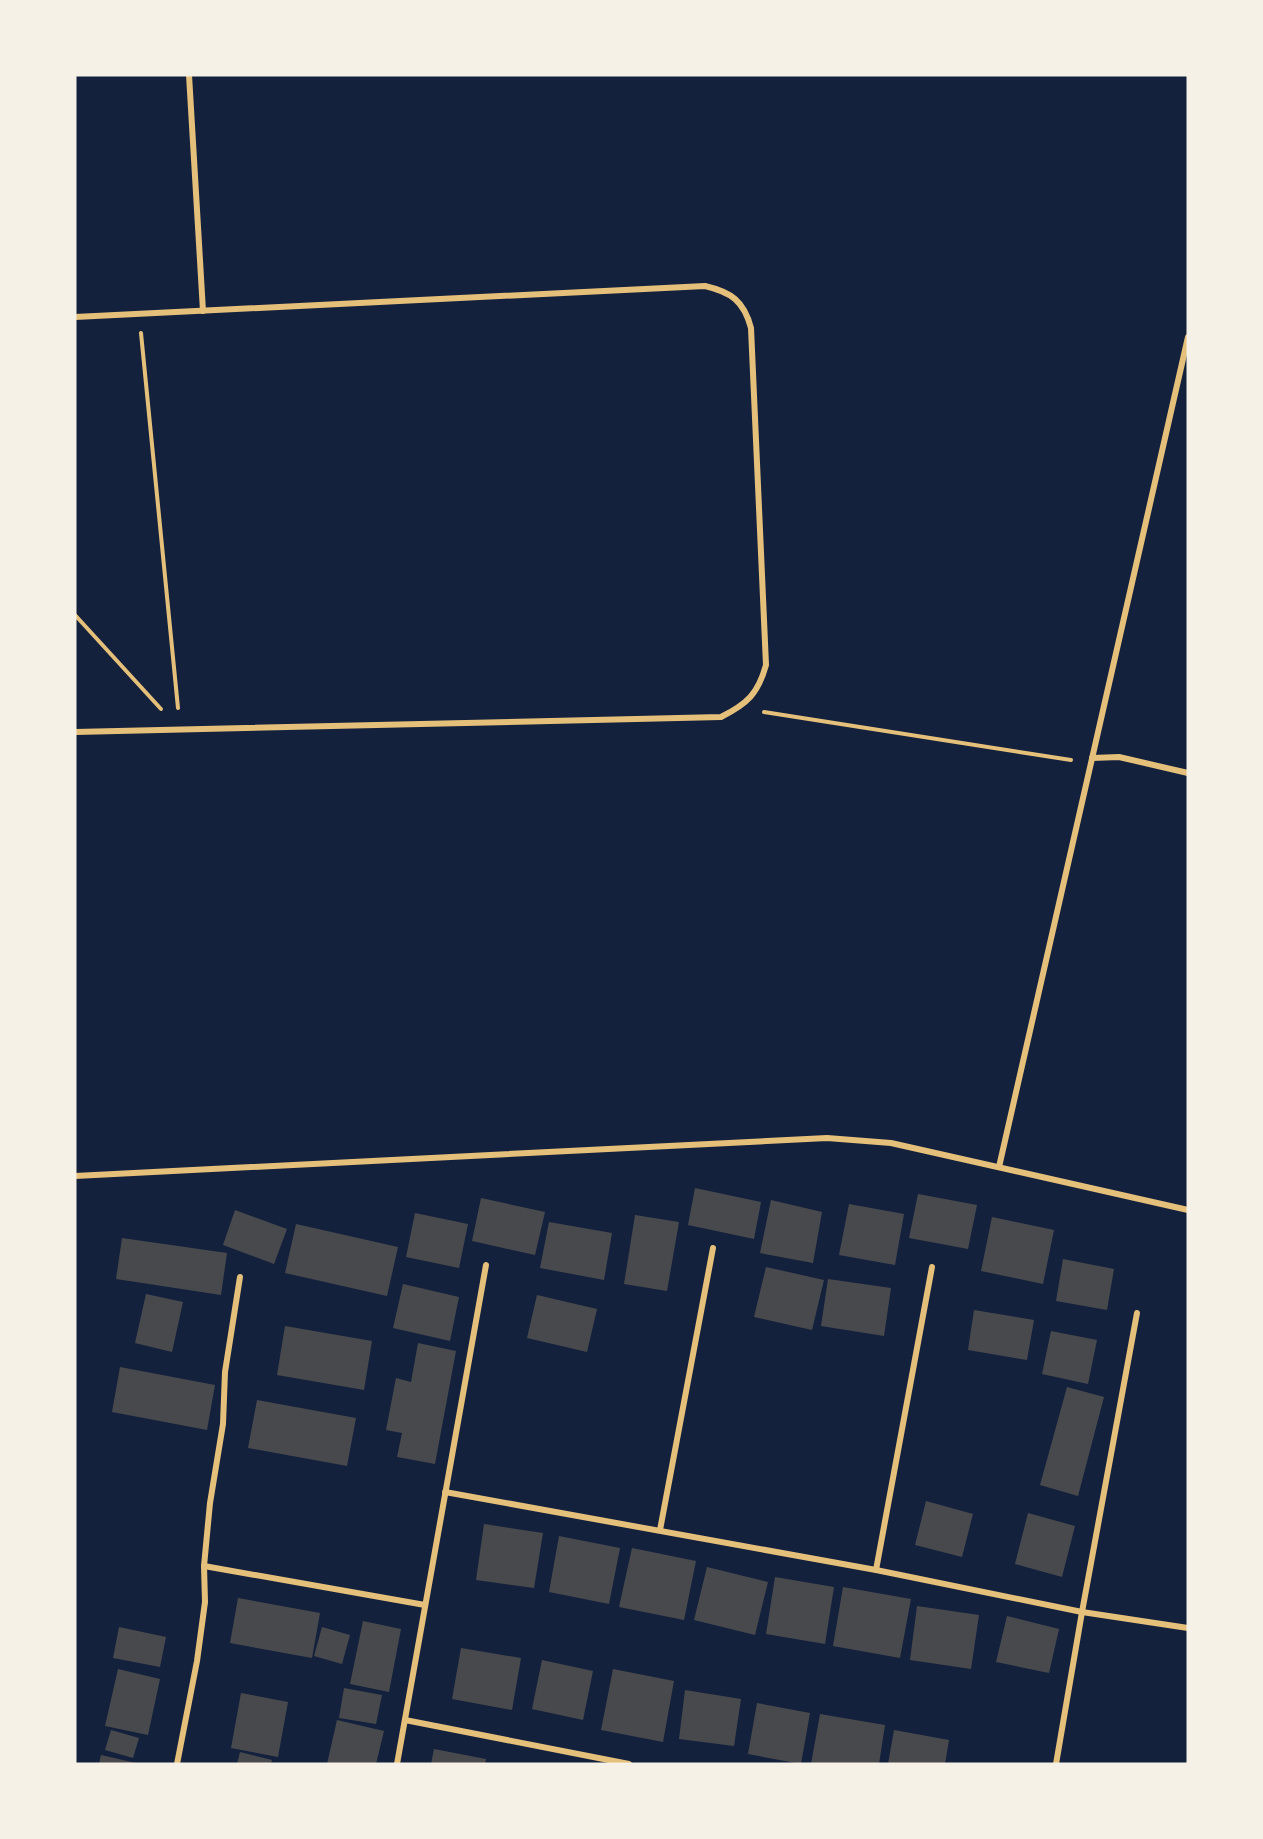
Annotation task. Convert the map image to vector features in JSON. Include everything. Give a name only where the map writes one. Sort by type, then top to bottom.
[{"type":"street","points":[[189,75],[203,311]]},
{"type":"street","points":[[75,317],[705,286],[720,290],[742,305],[751,328],[765,665],[756,690],[740,708],[721,717],[75,732]]},
{"type":"street","points":[[999,1167],[1188,338]]},
{"type":"street","points":[[1092,758],[1119,757],[1188,773]]},
{"type":"street","points":[[75,1176],[827,1138],[891,1143],[1188,1210]]},
{"type":"street","points":[[660,1530],[713,1248]]},
{"type":"street","points":[[397,1764],[486,1264]]},
{"type":"street","points":[[876,1570],[932,1267]]},
{"type":"street","points":[[177,1764],[198,1649],[204,1602],[204,1566],[210,1503],[223,1424],[225,1372],[240,1277]]},
{"type":"street","points":[[1056,1764],[1137,1313]]},
{"type":"street","points":[[445,1492],[876,1570],[1082,1612],[1188,1628]]},
{"type":"street","points":[[204,1566],[425,1605]]},
{"type":"street","points":[[405,1720],[624,1764]]},
{"type":"path","points":[[139,314],[180,730]]},
{"type":"path","points":[[75,615],[180,730]]},
{"type":"path","points":[[740,708],[1073,760],[1092,758]]},
{"type":"building","points":[[695,1188],[761,1202],[754,1239],[688,1225]]},
{"type":"building","points":[[918,1194],[977,1205],[968,1249],[909,1238]]},
{"type":"building","points":[[481,1198],[545,1212],[535,1255],[472,1241]]},
{"type":"building","points":[[771,1200],[822,1212],[813,1263],[760,1253]]},
{"type":"building","points":[[849,1204],[904,1214],[895,1265],[839,1255]]},
{"type":"building","points":[[235,1210],[287,1229],[274,1264],[223,1245]]},
{"type":"building","points":[[415,1213],[468,1224],[459,1268],[406,1257]]},
{"type":"building","points":[[635,1215],[679,1222],[667,1291],[624,1284]]},
{"type":"building","points":[[992,1217],[1054,1230],[1043,1284],[981,1271]]},
{"type":"building","points":[[549,1222],[612,1233],[604,1280],[540,1268]]},
{"type":"building","points":[[296,1224],[398,1247],[387,1296],[285,1273]]},
{"type":"building","points":[[122,1238],[227,1253],[221,1295],[116,1279]]},
{"type":"building","points":[[1063,1259],[1114,1269],[1107,1310],[1056,1301]]},
{"type":"building","points":[[766,1267],[824,1280],[812,1330],[754,1317]]},
{"type":"building","points":[[828,1279],[891,1288],[884,1336],[821,1326]]},
{"type":"building","points":[[403,1284],[459,1297],[450,1341],[393,1328]]},
{"type":"building","points":[[146,1294],[183,1302],[172,1352],[135,1343]]},
{"type":"building","points":[[537,1295],[597,1309],[587,1352],[527,1338]]},
{"type":"building","points":[[974,1310],[1034,1320],[1027,1360],[968,1350]]},
{"type":"building","points":[[285,1326],[372,1341],[364,1390],[277,1375]]},
{"type":"building","points":[[1051,1331],[1097,1340],[1088,1384],[1042,1374]]},
{"type":"building","points":[[418,1343],[456,1351],[435,1464],[397,1457],[402,1433],[386,1430],[396,1378],[411,1382]]},
{"type":"building","points":[[120,1367],[215,1385],[207,1430],[112,1412]]},
{"type":"building","points":[[1067,1387],[1104,1397],[1078,1496],[1040,1485]]},
{"type":"building","points":[[257,1400],[356,1418],[347,1466],[248,1448]]},
{"type":"building","points":[[926,1501],[973,1514],[962,1557],[915,1545]]},
{"type":"building","points":[[1028,1513],[1075,1526],[1062,1577],[1015,1564]]},
{"type":"building","points":[[484,1524],[543,1533],[534,1588],[476,1580]]},
{"type":"building","points":[[559,1536],[620,1548],[609,1604],[549,1592]]},
{"type":"building","points":[[632,1548],[696,1561],[684,1620],[619,1607]]},
{"type":"building","points":[[707,1567],[768,1582],[755,1635],[694,1620]]},
{"type":"building","points":[[775,1577],[834,1587],[825,1644],[766,1634]]},
{"type":"building","points":[[843,1587],[911,1599],[900,1658],[833,1646]]},
{"type":"building","points":[[238,1598],[320,1613],[312,1658],[230,1643]]},
{"type":"building","points":[[917,1606],[979,1615],[971,1669],[910,1660]]},
{"type":"building","points":[[1007,1616],[1059,1629],[1049,1673],[996,1662]]},
{"type":"building","points":[[363,1621],[401,1629],[389,1692],[350,1684]]},
{"type":"building","points":[[119,1627],[166,1637],[160,1667],[113,1658]]},
{"type":"building","points":[[322,1627],[350,1635],[342,1664],[314,1656]]},
{"type":"building","points":[[461,1648],[521,1658],[512,1710],[452,1699]]},
{"type":"building","points":[[542,1660],[593,1671],[583,1720],[532,1709]]},
{"type":"building","points":[[118,1669],[160,1679],[148,1735],[105,1726]]},
{"type":"building","points":[[613,1669],[674,1681],[663,1742],[601,1730]]},
{"type":"building","points":[[344,1688],[382,1695],[376,1724],[339,1718]]},
{"type":"building","points":[[685,1690],[741,1699],[734,1746],[679,1739]]},
{"type":"building","points":[[241,1693],[288,1702],[278,1757],[231,1748]]},
{"type":"building","points":[[757,1703],[810,1713],[801,1764],[748,1754]]},
{"type":"building","points":[[820,1714],[885,1725],[879,1764],[811,1764]]},
{"type":"building","points":[[337,1720],[384,1731],[376,1764],[327,1764]]},
{"type":"building","points":[[111,1730],[139,1738],[133,1758],[105,1750]]},
{"type":"building","points":[[894,1730],[949,1740],[945,1764],[888,1764]]},
{"type":"building","points":[[434,1749],[486,1759],[485,1764],[431,1764]]},
{"type":"building","points":[[240,1752],[272,1760],[271,1764],[237,1764]]},
{"type":"building","points":[[101,1755],[136,1763],[136,1764],[99,1764]]}]
